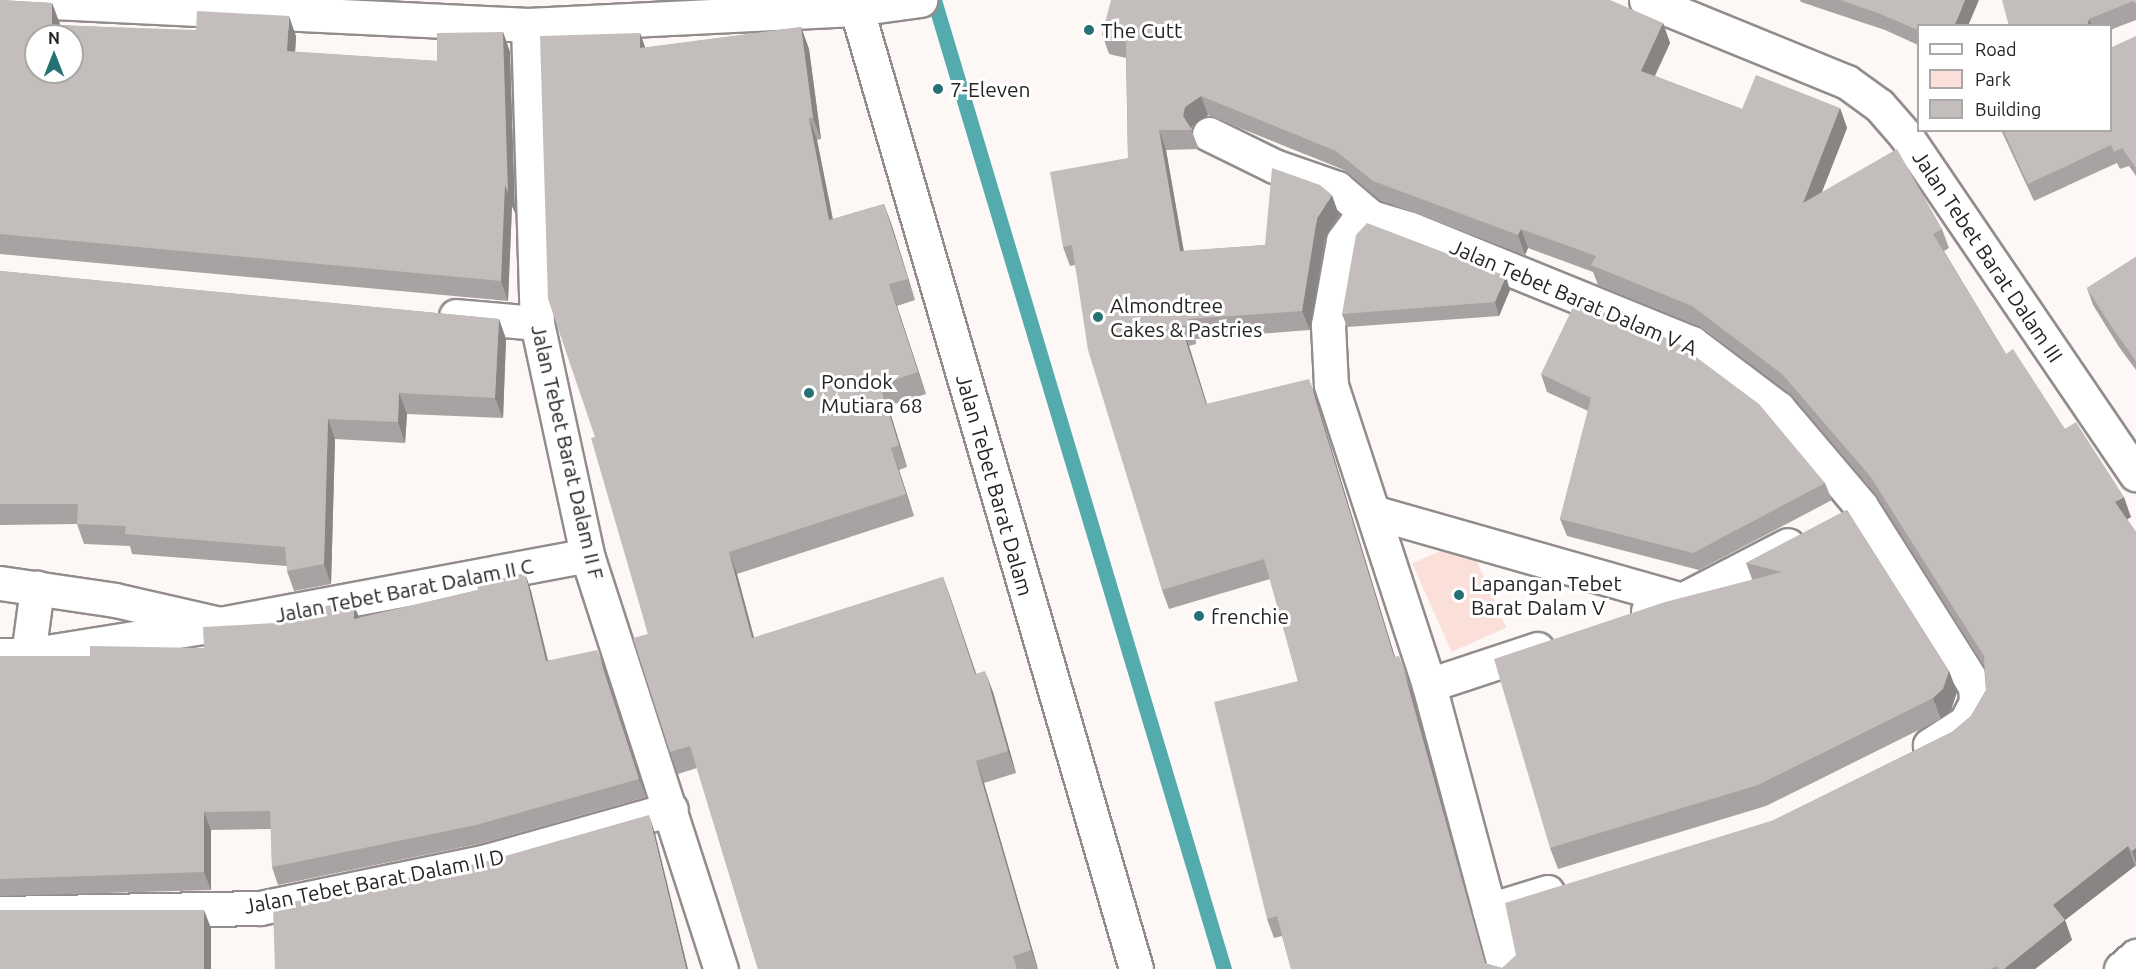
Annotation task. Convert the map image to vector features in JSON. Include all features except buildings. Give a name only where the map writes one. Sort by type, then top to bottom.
[{"type":"street","points":[[12,0],[528,25],[911,2]]},
{"type":"street","name":"Jalan Tebet Barat Dalam III","points":[[1646,0],[1847,82],[1913,133],[2136,474]]},
{"type":"street","name":"Jalan Tebet Barat Dalam","points":[[854,5],[1136,969]]},
{"type":"street","name":"Jalan Tebet Barat Dalam II F","points":[[528,25],[537,323],[587,555],[720,969]]},
{"type":"street","points":[[1209,135],[1274,166],[1337,188],[1371,218]]},
{"type":"street","points":[[1371,218],[1357,222],[1343,241],[1328,325],[1331,385],[1429,685],[1505,969]]},
{"type":"street","name":"Jalan Tebet Barat Dalam V A","points":[[1371,218],[1411,229],[1692,343],[1778,408],[1861,506],[1975,686],[1976,702],[1966,722],[1951,735],[1900,760]]},
{"type":"street","points":[[420,312],[537,323]]},
{"type":"street","points":[[1616,622],[1682,600],[1861,506]]},
{"type":"street","points":[[1373,512],[1682,600]]},
{"type":"street","name":"Jalan Tebet Barat Dalam II C","points":[[37,588],[14,655],[220,624],[587,555]]},
{"type":"street","name":"Jalan Tebet Barat Dalam II C","points":[[0,583],[115,600],[220,624]]},
{"type":"street","points":[[1429,685],[1561,641]]},
{"type":"street","name":"Jalan Tebet Barat Dalam II D","points":[[0,913],[260,908],[487,861],[670,809]]},
{"type":"street","points":[[1488,910],[1579,882]]},
{"type":"street","points":[[2121,969],[2136,956]]},
{"type":"green space","name":"Lapangan Tebet Barat Dalam V","points":[[1467,539],[1506,628],[1452,652],[1412,563]]},
{"type":"waterway","points":[[934,0],[1224,969]]},
{"type":"place","name":"The Cutt","points":[[1089,30]]},
{"type":"place","name":"7-Eleven","points":[[938,89]]},
{"type":"place","name":"Almondtree Cakes & Pastries","points":[[1098,317]]},
{"type":"place","name":"Pondok Mutiara 68","points":[[809,393]]},
{"type":"place","name":"Lapangan Tebet Barat Dalam V","points":[[1459,595]]},
{"type":"place","name":"frenchie","points":[[1199,616]]}]
